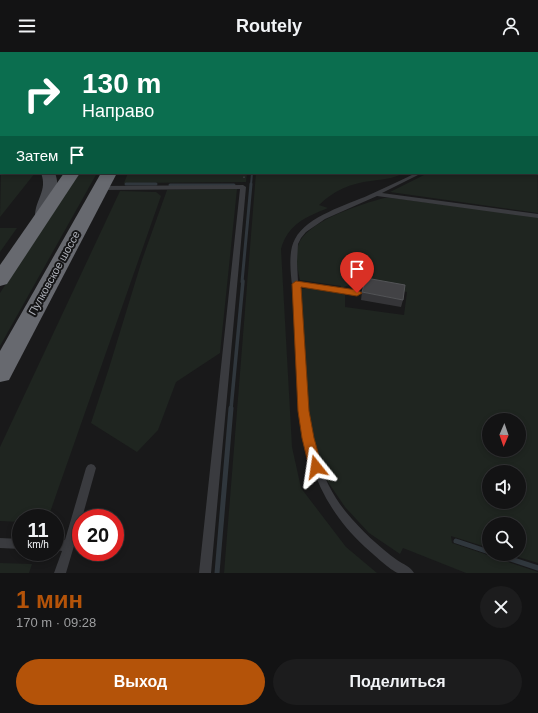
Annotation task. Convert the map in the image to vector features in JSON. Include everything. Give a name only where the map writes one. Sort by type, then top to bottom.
[{"type":"highway","points":[[0,280],[71,174]]},
{"type":"highway","name":"Пулковское шоссе","points":[[0,373],[105,180]]},
{"type":"main road","points":[[42,217],[43,205],[52,187],[48,174]]},
{"type":"lane","points":[[408,573],[372,546],[348,524],[329,496],[316,467],[308,438],[303,411],[296,284],[293,259],[297,238],[310,226],[418,174]]},
{"type":"lane","points":[[105,180],[243,187],[205,573]]},
{"type":"lane","points":[[377,194],[538,216]]},
{"type":"lane","points":[[296,284],[357,293]]},
{"type":"lane","points":[[60,573],[91,468]]},
{"type":"lane","points":[[0,543],[12,544]]},
{"type":"lane","points":[[64,546],[69,546]]},
{"type":"shaded area","points":[[1,174],[34,174],[0,217]]},
{"type":"shaded area","points":[[77,174],[96,174],[0,346],[0,293]]},
{"type":"shaded area","points":[[128,174],[247,174],[246,182],[124,183]]},
{"type":"shaded area","points":[[256,174],[401,174],[356,184],[336,192],[319,205],[328,208],[305,218],[293,227],[284,240],[281,249],[292,447],[301,488],[346,547],[377,573],[224,573]]},
{"type":"shaded area","points":[[426,174],[538,174],[538,213],[390,192]]},
{"type":"shaded area","points":[[237,189],[220,353],[176,382],[158,430],[137,452],[91,423],[142,260],[167,190]]},
{"type":"shaded area","points":[[120,191],[156,192],[161,196],[51,509],[12,509],[12,522],[0,521],[0,447]]},
{"type":"shaded area","points":[[384,198],[392,198],[538,217],[538,563],[526,559],[526,517],[482,517],[482,546],[451,536],[452,543],[482,553],[482,561],[505,561],[538,573],[466,573],[403,548],[400,554],[369,533],[345,507],[328,482],[316,457],[308,420],[299,293],[301,289],[306,288],[341,292],[341,286],[300,280],[297,265],[297,250],[300,241],[306,233],[326,219],[351,208]],"holes":[[[355,277],[393,284],[393,289],[407,292],[404,315],[345,307],[345,295],[343,294],[344,287],[349,285]]]},
{"type":"shaded area","points":[[0,228],[17,228],[0,252]]},
{"type":"shaded area","points":[[0,563],[32,564],[29,573],[0,573]]},
{"type":"building","points":[[366,278],[405,285],[403,300],[362,292]]},
{"type":"waterway","points":[[251,185],[252,174]]},
{"type":"waterway","points":[[126,184],[156,184]]},
{"type":"waterway","points":[[242,282],[251,184]]},
{"type":"waterway","points":[[170,185],[234,185]]},
{"type":"waterway","points":[[231,409],[243,281]]},
{"type":"waterway","points":[[217,573],[231,408]]},
{"type":"waterway","points":[[456,541],[482,550]]},
{"type":"waterway","points":[[516,561],[538,568]]},
{"type":"route","points":[[316,467],[308,438],[303,411],[296,284],[357,293]]}]
